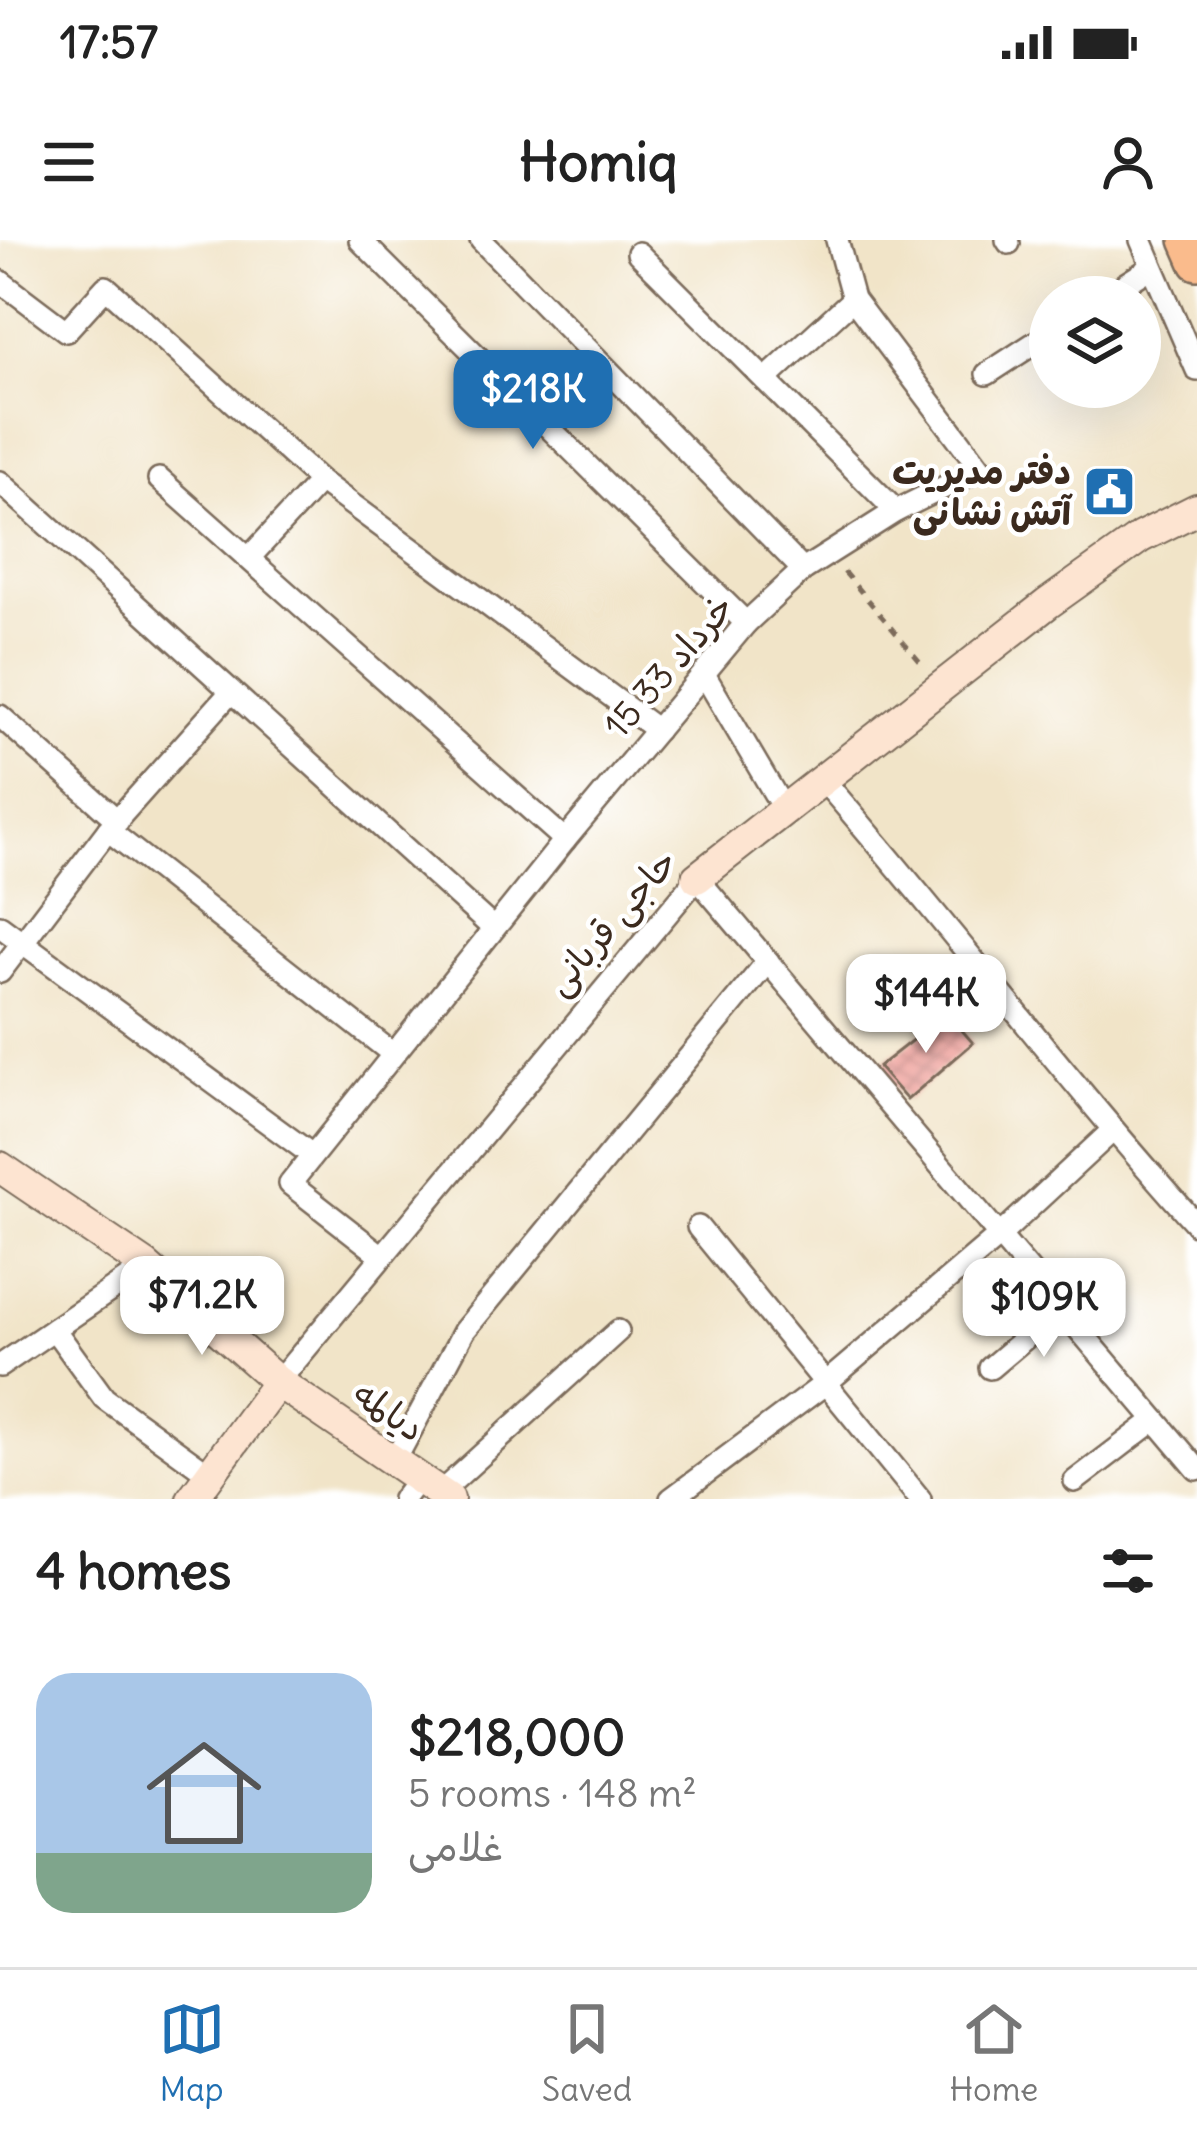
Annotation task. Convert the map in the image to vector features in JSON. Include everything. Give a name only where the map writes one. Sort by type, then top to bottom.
[{"type":"main road","points":[[1187,240],[1197,263]]},
{"type":"main road","name":"حاجی قربانی","points":[[697,878],[1142,537],[1197,509]]},
{"type":"main road","name":"دیالمه","points":[[0,1167],[146,1265],[278,1382],[421,1486]]},
{"type":"main road","name":"حاجی قربانی","points":[[201,1487],[278,1382]]},
{"type":"street","points":[[360,240],[746,623]]},
{"type":"street","points":[[481,240],[803,569]]},
{"type":"street","name":"15 خرداد 33","points":[[382,1256],[290,1184],[312,1155],[746,623],[803,569],[896,511],[981,470],[853,299],[837,240]]},
{"type":"street","points":[[1141,240],[1197,370]]},
{"type":"street","points":[[638,253],[896,511]]},
{"type":"street","points":[[1137,276],[1152,266]]},
{"type":"street","points":[[0,281],[66,331],[106,287],[320,481],[657,730]]},
{"type":"street","points":[[765,380],[853,299]]},
{"type":"street","points":[[987,374],[1029,347]]},
{"type":"street","points":[[159,479],[565,840]]},
{"type":"street","points":[[249,559],[320,481]]},
{"type":"street","points":[[0,482],[493,928]]},
{"type":"street","points":[[704,674],[783,808]]},
{"type":"street","points":[[0,972],[113,826],[231,692]]},
{"type":"street","points":[[0,716],[113,826],[392,1053]]},
{"type":"street","points":[[823,780],[921,892],[1112,1131],[1197,1225]]},
{"type":"street","points":[[697,878],[1197,1469]]},
{"type":"street","name":"حاجی قربانی","points":[[278,1382],[697,878]]},
{"type":"street","points":[[0,926],[312,1155]]},
{"type":"street","points":[[421,1486],[464,1330],[768,961]]},
{"type":"street","points":[[671,1499],[826,1383],[999,1236],[1112,1131]]},
{"type":"street","points":[[698,1226],[920,1499]]},
{"type":"street","points":[[0,1366],[146,1265]]},
{"type":"street","points":[[990,1368],[1060,1309]]},
{"type":"street","points":[[54,1329],[104,1398],[201,1487]]},
{"type":"street","points":[[421,1486],[618,1330]]},
{"type":"street","points":[[1075,1481],[1155,1420]]},
{"type":"path","points":[[829,553],[941,687]]},
{"type":"building","points":[[947,1013],[973,1043],[907,1100],[878,1067]]},
{"type":"place","name":"دفتر مدیریت آتش نشانی","points":[[1110,492]]}]
